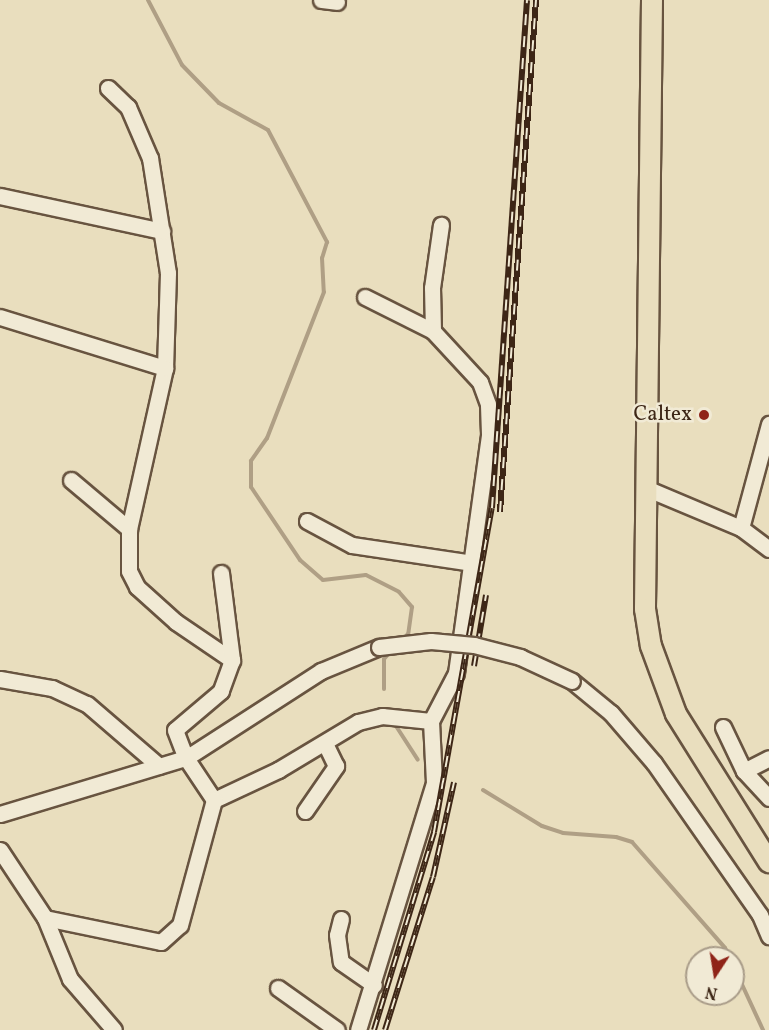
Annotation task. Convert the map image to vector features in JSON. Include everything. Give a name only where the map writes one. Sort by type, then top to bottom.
[{"type":"main road","points":[[652,0],[648,489],[645,590],[651,646],[675,714],[769,862]]},
{"type":"street","points":[[321,0],[337,2]]},
{"type":"street","points":[[108,88],[128,107],[139,126],[150,158],[168,273],[165,368],[129,529],[126,557],[136,587],[176,622],[232,660]]},
{"type":"street","points":[[0,196],[162,231]]},
{"type":"street","points":[[433,331],[432,288],[441,225]]},
{"type":"street","points":[[358,1030],[374,985],[434,783],[431,721],[456,673],[489,434],[488,404],[480,382],[433,331],[365,297]]},
{"type":"street","points":[[0,317],[165,368]]},
{"type":"street","points":[[741,528],[769,424]]},
{"type":"street","points":[[71,480],[129,529]]},
{"type":"street","points":[[648,489],[741,528],[769,549]]},
{"type":"street","points":[[307,522],[352,545],[473,563]]},
{"type":"street","points":[[214,800],[186,758],[175,730],[221,691],[232,660],[221,573]]},
{"type":"street","points":[[0,814],[186,758],[321,670],[379,646],[431,641],[474,645],[520,657],[572,681],[611,713],[654,763],[748,898],[769,936]]},
{"type":"street","points":[[0,679],[52,688],[87,704],[159,766]]},
{"type":"street","points":[[45,918],[161,942],[180,925],[214,800],[325,743],[358,722],[382,716],[431,721]]},
{"type":"street","points":[[723,727],[744,771],[769,798]]},
{"type":"street","points":[[304,811],[336,766],[325,743]]},
{"type":"street","points":[[744,771],[769,758]]},
{"type":"street","points":[[0,850],[45,918],[70,979],[114,1030]]},
{"type":"street","points":[[341,919],[337,935],[340,962],[374,985]]},
{"type":"street","points":[[278,988],[337,1030]]},
{"type":"waterway","points":[[148,0],[182,65],[219,103],[268,130],[327,242],[322,258],[324,292],[267,438],[251,461],[251,487],[300,560],[323,580],[366,575],[399,592],[412,607],[408,634],[403,639]]},
{"type":"waterway","points":[[384,689],[384,659],[391,651]]},
{"type":"waterway","points":[[396,726],[418,760]]},
{"type":"waterway","points":[[483,790],[542,826],[563,833],[616,837],[632,842],[723,946]]},
{"type":"waterway","points":[[745,991],[763,1030]]},
{"type":"railway","points":[[374,1030],[434,832],[492,508],[527,0]]},
{"type":"railway","points":[[500,512],[536,0]]},
{"type":"railway","points":[[474,666],[486,595]]},
{"type":"railway","points":[[385,1030],[433,877],[454,782]]},
{"type":"place","name":"Caltex","points":[[704,415]]}]
